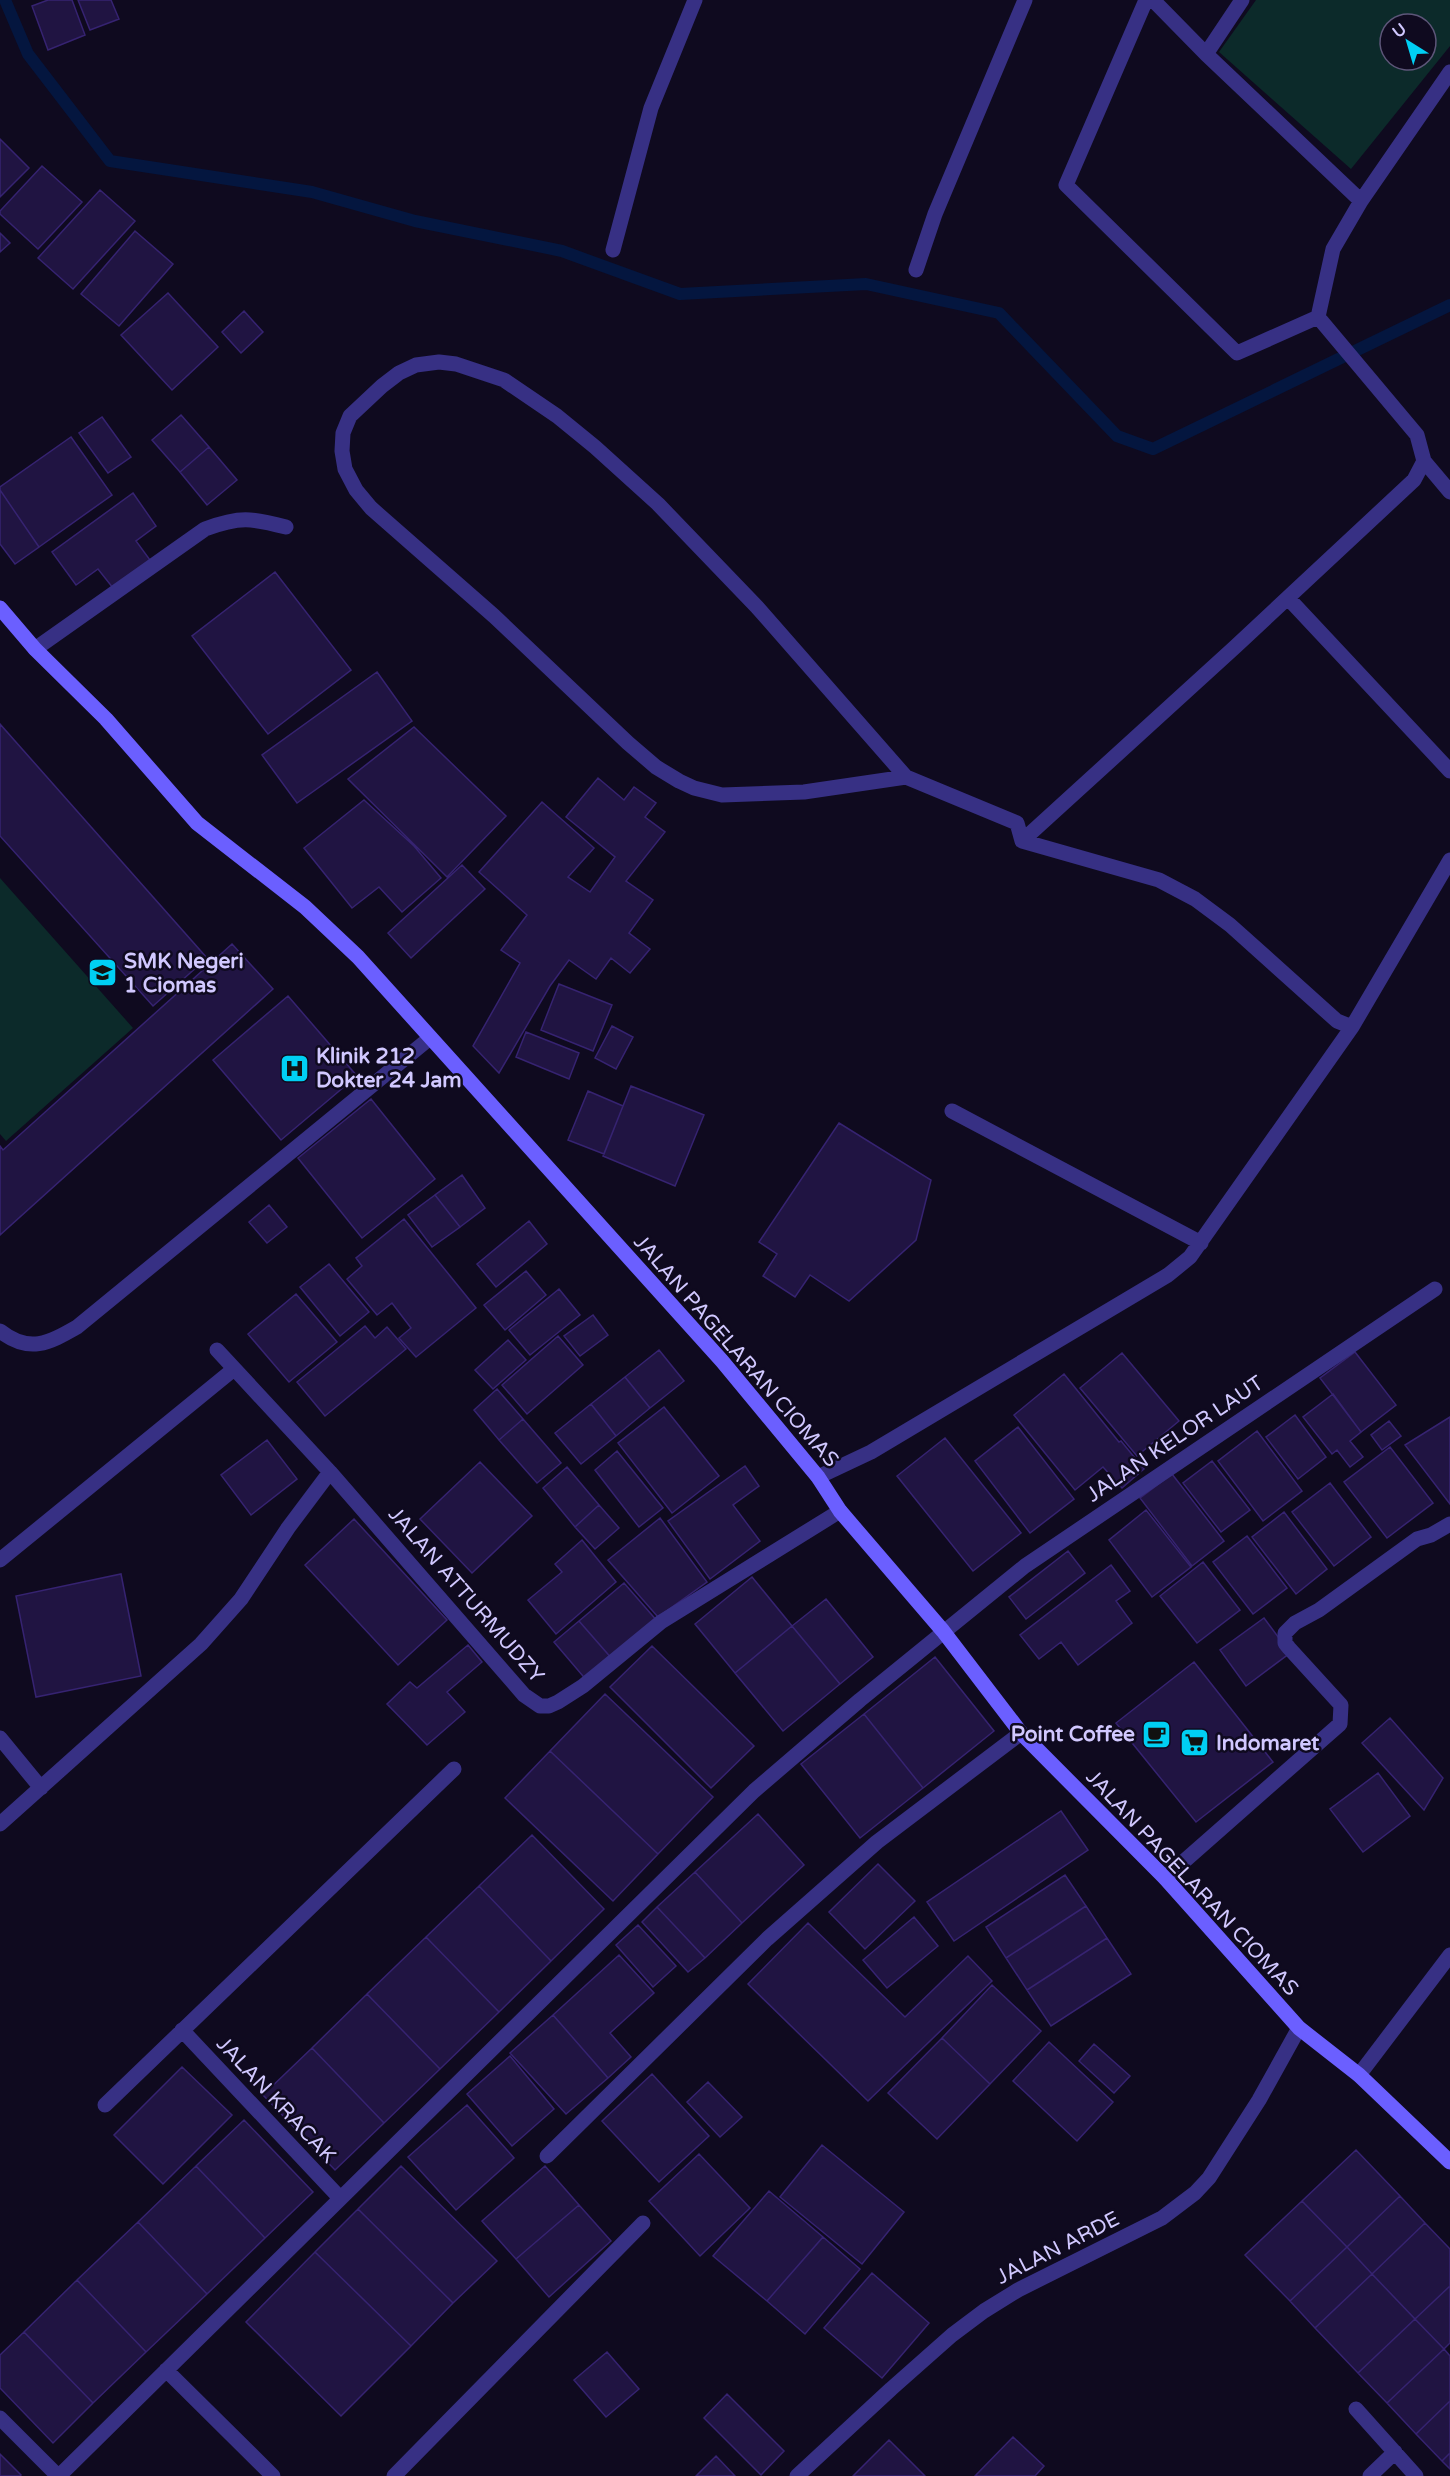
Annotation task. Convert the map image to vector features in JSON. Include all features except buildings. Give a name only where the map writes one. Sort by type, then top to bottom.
[{"type":"main road","name":"JALAN PAGELARAN CIOMAS","points":[[0,608],[35,649],[106,719],[197,823],[305,907],[358,957],[722,1361],[818,1477],[840,1510],[943,1631],[1021,1732],[1165,1878],[1299,2028],[1359,2075],[1450,2162]]},
{"type":"street","points":[[613,250],[651,108],[695,0]]},
{"type":"street","points":[[916,270],[935,214],[1025,0]]},
{"type":"street","points":[[1146,0],[1066,185],[1237,353],[1318,316]]},
{"type":"street","points":[[1153,0],[1206,54],[1361,201]]},
{"type":"street","points":[[1206,54],[1242,0]]},
{"type":"street","points":[[1318,316],[1333,249],[1361,201],[1450,72]]},
{"type":"street","points":[[1318,316],[1367,378],[1417,435],[1424,461],[1450,492]]},
{"type":"street","points":[[906,777],[804,792],[722,795],[694,788],[656,767],[494,616],[371,508],[356,490],[345,470],[342,433],[350,416],[399,373],[416,365],[439,362],[456,364],[504,380],[527,394],[595,447],[673,520],[757,607],[906,777],[1017,823],[1022,841]]},
{"type":"street","points":[[1022,841],[1414,480],[1424,461]]},
{"type":"street","points":[[35,649],[205,529],[228,521],[252,518],[286,527]]},
{"type":"street","points":[[1288,598],[1450,771]]},
{"type":"street","points":[[1022,841],[1159,880],[1195,899],[1230,925],[1337,1021],[1352,1027]]},
{"type":"street","points":[[818,1477],[870,1452],[1168,1275],[1190,1257],[1352,1027],[1450,860]]},
{"type":"street","points":[[0,1331],[10,1340],[26,1345],[43,1344],[77,1327],[430,1038]]},
{"type":"street","points":[[952,1111],[1201,1243]]},
{"type":"street","name":"JALAN KELOR LAUT","points":[[59,2476],[754,1791],[943,1631],[1025,1566],[1435,1289]]},
{"type":"street","name":"JALAN ATTURMUDZY","points":[[217,1350],[330,1472],[524,1695],[540,1706],[549,1706],[558,1702],[583,1686],[661,1622],[840,1510]]},
{"type":"street","points":[[0,1560],[234,1369]]},
{"type":"street","points":[[0,1824],[201,1644],[241,1599],[288,1528],[330,1472]]},
{"type":"street","points":[[1165,1878],[1340,1724],[1341,1705],[1285,1643],[1285,1634],[1295,1623],[1319,1610],[1416,1539],[1450,1524]]},
{"type":"street","points":[[547,2156],[767,1939],[877,1842],[1021,1732]]},
{"type":"street","points":[[0,1738],[41,1788]]},
{"type":"street","points":[[105,2105],[454,1769]]},
{"type":"street","points":[[1359,2075],[1450,1955]]},
{"type":"street","name":"JALAN ARDE","points":[[797,2476],[952,2335],[984,2311],[1018,2290],[1162,2218],[1195,2193],[1209,2178],[1259,2100],[1299,2028]]},
{"type":"street","name":"JALAN KRACAK","points":[[182,2030],[340,2198]]},
{"type":"street","points":[[394,2476],[643,2223]]},
{"type":"street","points":[[166,2370],[273,2476]]},
{"type":"street","points":[[1356,2409],[1416,2476]]},
{"type":"street","points":[[0,2418],[59,2476]]},
{"type":"street","points":[[1370,2476],[1395,2452]]},
{"type":"green space","points":[[1256,0],[1450,0],[1450,46],[1438,61],[1438,12],[1378,12],[1378,72],[1429,72],[1351,169],[1219,52]]},
{"type":"green space","points":[[0,878],[133,1028],[6,1141],[0,1134]]},
{"type":"waterway","points":[[5,0],[28,54],[110,161],[312,192],[415,221],[562,251],[680,294],[866,284],[999,313],[1117,436],[1153,449],[1450,305]]},
{"type":"place","name":"SMK Negeri 1 Ciomas","points":[[103,973]]},
{"type":"place","name":"Klinik 212 Dokter 24 Jam","points":[[295,1068]]},
{"type":"place","name":"Point Coffee","points":[[1156,1734]]},
{"type":"place","name":"Indomaret","points":[[1195,1743]]}]
